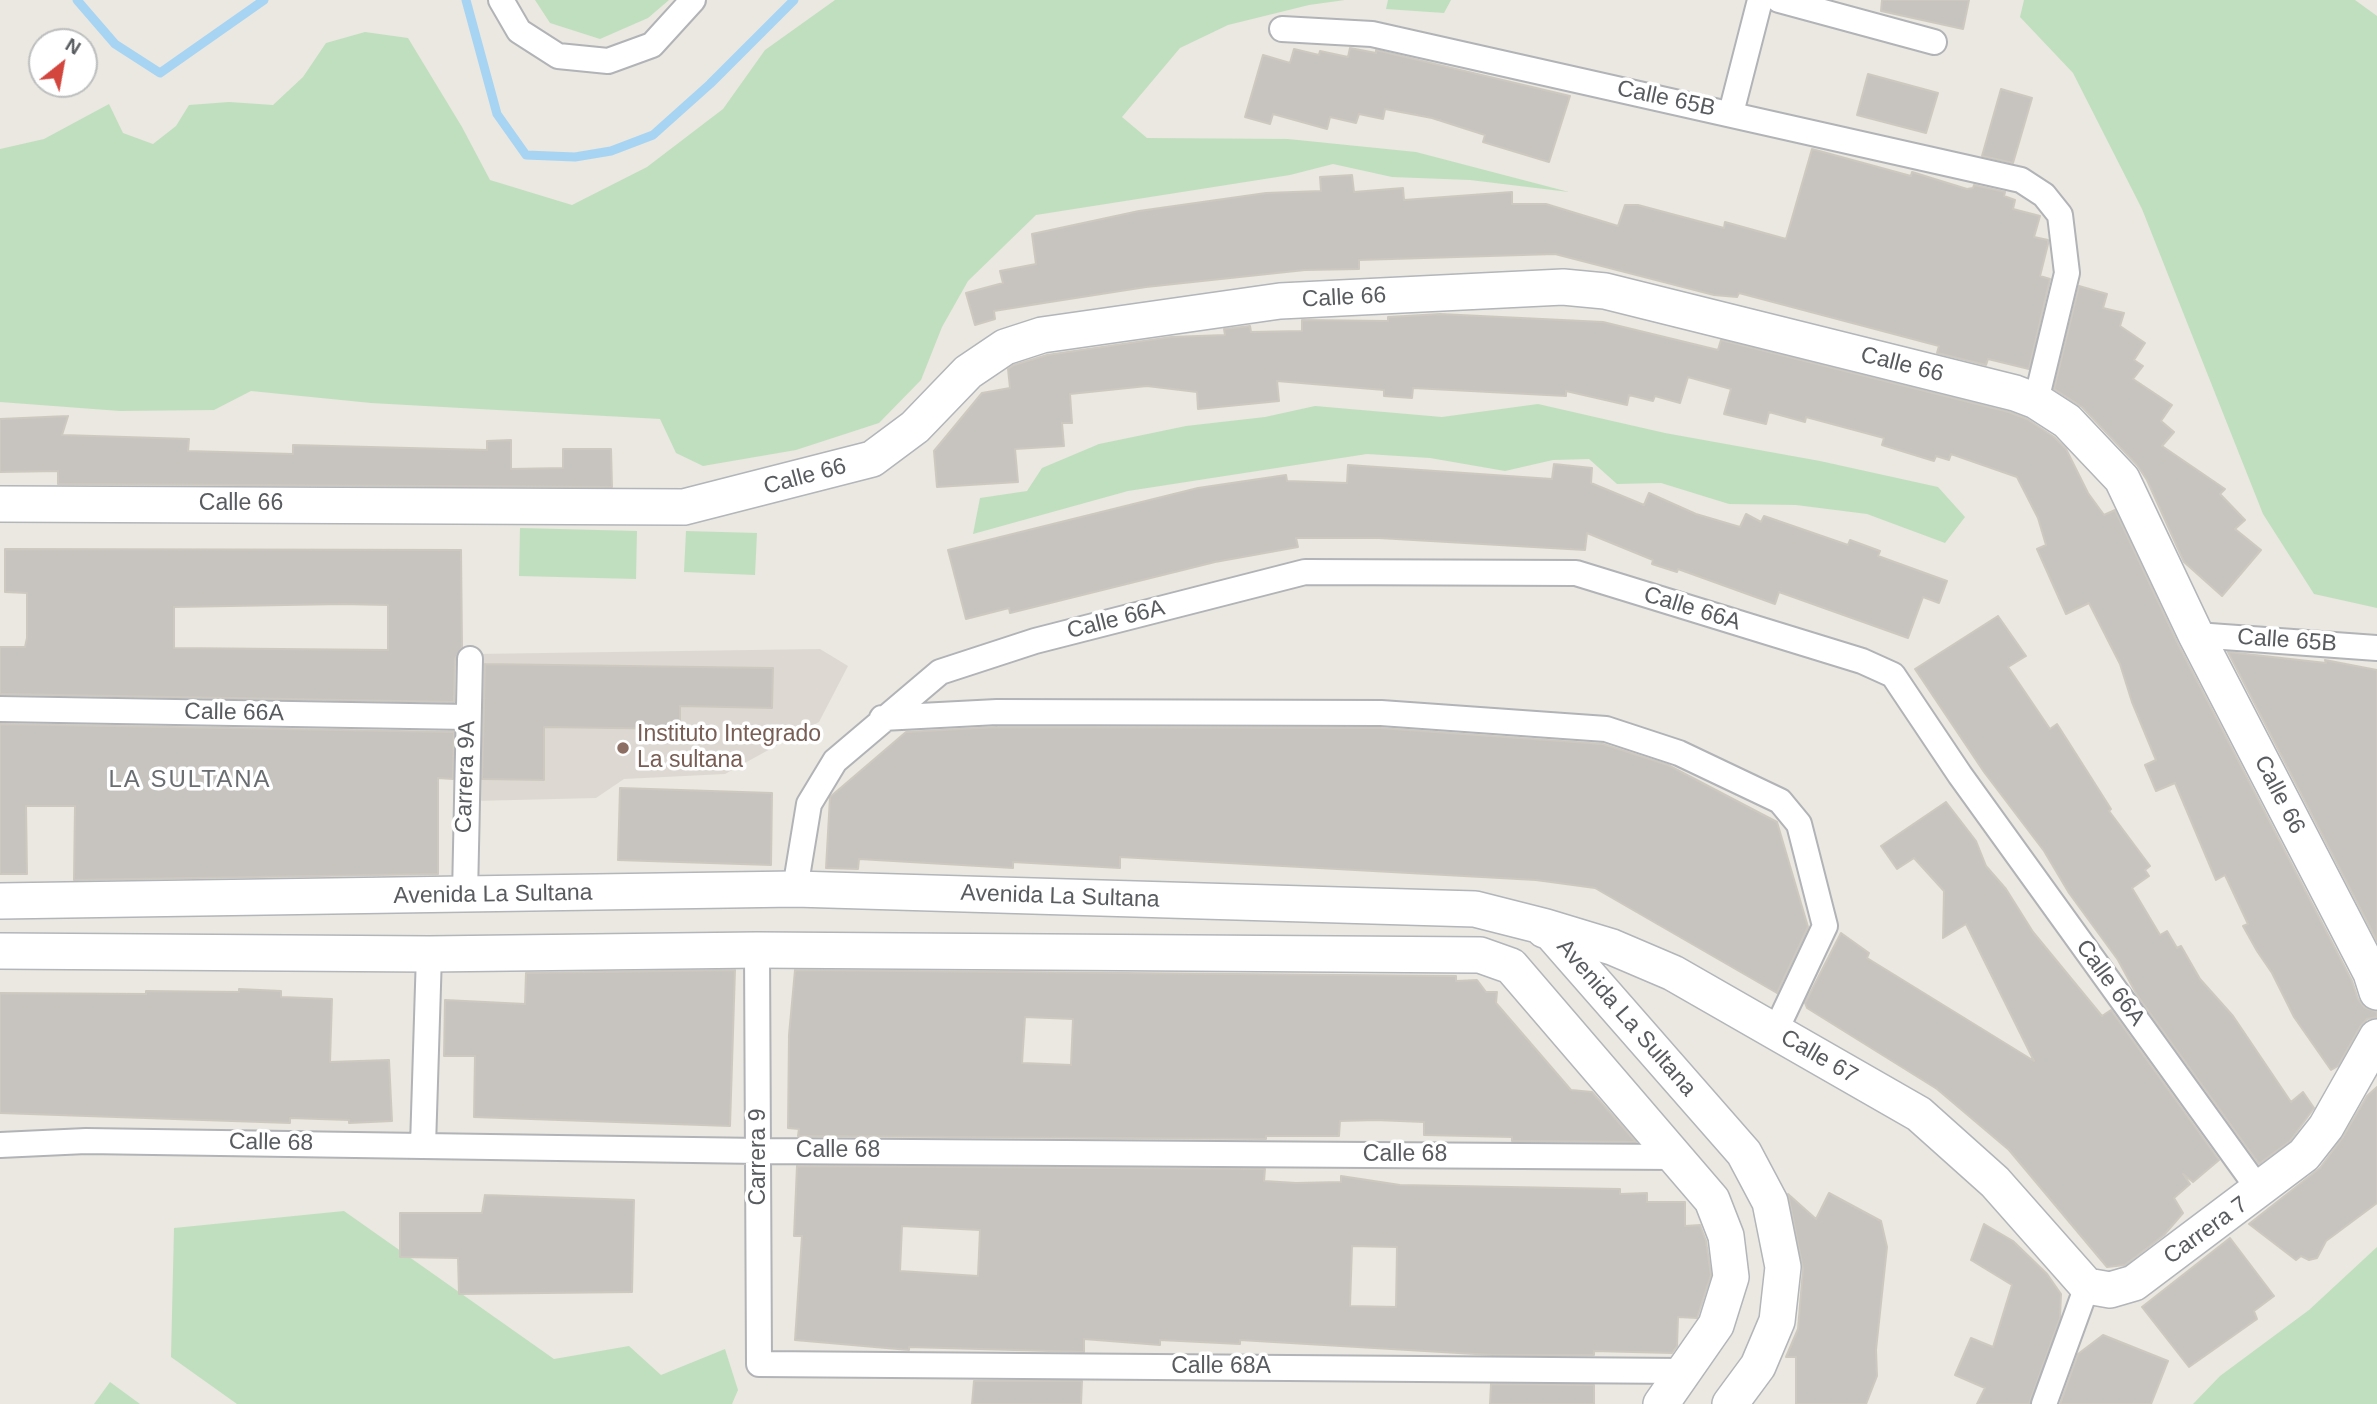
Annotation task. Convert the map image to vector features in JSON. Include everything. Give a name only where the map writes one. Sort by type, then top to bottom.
[{"type":"street","points":[[501,0],[519,31],[558,56],[608,61],[652,45],[694,0]]},
{"type":"street","points":[[1731,113],[1760,0]]},
{"type":"street","points":[[1779,0],[1934,42]]},
{"type":"street","name":"Calle 65B","points":[[1282,29],[1372,34],[2021,180],[2044,195],[2060,215],[2067,273],[2036,401]]},
{"type":"street","name":"Calle 66","points":[[0,503],[684,507],[872,459],[915,427],[968,372],[1006,347],[1042,335],[1280,302],[1563,287],[1605,291],[2036,401],[2067,421],[2122,480],[2196,635],[2371,973],[2377,992]]},
{"type":"street","name":"Calle 66A","points":[[795,889],[809,804],[835,761],[882,718],[940,672],[1035,641],[1304,572],[1576,573],[1863,662],[1893,675],[1961,775],[2260,1191]]},
{"type":"street","name":"Calle 65B","points":[[2196,635],[2377,648]]},
{"type":"street","name":"Carrera 9A","points":[[465,895],[470,659]]},
{"type":"street","name":"Calle 66A","points":[[0,709],[468,717]]},
{"type":"street","points":[[882,718],[997,712],[1381,713],[1606,729],[1679,753],[1780,801],[1799,824],[1825,926],[1775,1032]]},
{"type":"street","name":"Avenida La Sultana","points":[[0,901],[795,889],[1475,909],[1546,928],[1744,1153],[1770,1202],[1783,1267],[1777,1321],[1758,1366],[1730,1404]]},
{"type":"street","points":[[1511,966],[1546,928]]},
{"type":"street","name":"Calle 67","points":[[1546,928],[1612,947],[1673,973],[1919,1114],[1996,1182],[2087,1286]]},
{"type":"street","points":[[0,951],[429,954],[757,950],[1480,955],[1511,966],[1712,1200],[1726,1236],[1731,1277],[1716,1325],[1661,1404]]},
{"type":"street","name":"Carrera 9","points":[[757,950],[759,1364]]},
{"type":"street","points":[[423,1146],[429,954]]},
{"type":"street","name":"Carrera 7","points":[[2087,1286],[2110,1290],[2134,1283],[2304,1156],[2326,1128],[2377,1037]]},
{"type":"street","name":"Calle 68","points":[[0,1145],[86,1140],[760,1151],[1675,1157]]},
{"type":"street","points":[[2044,1404],[2087,1286]]},
{"type":"street","name":"Calle 68A","points":[[759,1364],[1684,1371]]},
{"type":"shaded area","name":"Instituto Integrado La sultana","points":[[820,649],[848,666],[819,722],[725,774],[624,779],[596,798],[474,801],[475,654]]},
{"type":"green space","points":[[535,0],[669,0],[648,18],[600,39],[550,23]]},
{"type":"green space","points":[[835,0],[1345,0],[1309,5],[1228,25],[1180,48],[1122,117],[1147,138],[1288,139],[1416,152],[1569,192],[1470,180],[1392,177],[1333,164],[1290,175],[1036,215],[968,281],[942,327],[921,380],[879,423],[796,450],[703,466],[676,453],[660,419],[371,403],[251,391],[214,410],[120,411],[0,402],[0,149],[44,139],[109,104],[123,133],[153,144],[176,126],[189,105],[229,102],[273,105],[303,77],[326,43],[365,32],[408,38],[462,127],[490,180],[572,205],[647,167],[723,109],[765,50]]},
{"type":"green space","points":[[1388,0],[1451,0],[1444,13],[1386,9]]},
{"type":"green space","points":[[2024,0],[2355,0],[2377,16],[2377,608],[2314,594],[2263,514],[2142,209],[2073,73],[2020,17]]},
{"type":"green space","points":[[1538,404],[1665,433],[1820,461],[1938,487],[1965,517],[1945,543],[1867,514],[1796,505],[1729,504],[1661,483],[1617,484],[1589,459],[1553,460],[1505,471],[1430,458],[1367,454],[1128,491],[973,534],[980,498],[1027,491],[1042,468],[1099,444],[1186,426],[1265,417],[1315,406],[1442,417]]},
{"type":"green space","points":[[520,528],[637,531],[636,579],[519,576]]},
{"type":"green space","points":[[686,531],[757,533],[755,575],[684,572]]},
{"type":"green space","points":[[344,1211],[554,1359],[629,1346],[661,1375],[725,1349],[738,1390],[732,1404],[237,1404],[171,1357],[174,1228]]},
{"type":"green space","points":[[2377,1247],[2377,1404],[2193,1404],[2220,1376],[2309,1310]]},
{"type":"green space","points":[[110,1382],[140,1404],[94,1404]]},
{"type":"building","points":[[1882,0],[1969,0],[1963,29],[1881,11]]},
{"type":"building","points":[[1350,48],[1376,53],[1376,50],[1570,96],[1549,162],[1483,142],[1485,135],[1432,118],[1385,109],[1383,119],[1359,114],[1356,123],[1330,117],[1327,129],[1273,114],[1270,124],[1245,117],[1263,55],[1290,63],[1294,49],[1319,55],[1320,51],[1348,57]]},
{"type":"building","points":[[1868,74],[1938,93],[1926,133],[1857,115]]},
{"type":"building","points":[[2001,89],[2032,98],[2013,163],[1982,156]]},
{"type":"building","points":[[1812,149],[1911,176],[1912,172],[1967,189],[1973,188],[1974,185],[2005,192],[2004,196],[2015,200],[2013,209],[2040,216],[2034,237],[2048,240],[2048,244],[2040,276],[2050,279],[2029,369],[1988,359],[1986,365],[1937,353],[1939,346],[1739,293],[1737,297],[1714,295],[1555,254],[1359,260],[1359,269],[1305,270],[1146,287],[994,311],[995,319],[975,325],[966,293],[1003,283],[1000,271],[1036,264],[1032,234],[1139,211],[1266,193],[1321,191],[1320,177],[1352,175],[1354,192],[1403,188],[1404,200],[1512,192],[1512,204],[1546,204],[1618,226],[1625,205],[1638,205],[1724,228],[1725,222],[1786,239]]},
{"type":"building","points":[[2079,286],[2107,294],[2103,308],[2124,313],[2120,326],[2145,343],[2134,360],[2143,366],[2133,379],[2172,405],[2161,421],[2174,432],[2162,446],[2225,489],[2220,494],[2245,520],[2235,529],[2261,550],[2222,596],[2184,562],[2147,480],[2137,465],[2082,407],[2054,389]]},
{"type":"building","points":[[1440,314],[1603,322],[1718,350],[1721,340],[2009,412],[2027,419],[2054,437],[2066,449],[2088,493],[2104,515],[2115,510],[2178,644],[2352,981],[2358,999],[2364,1007],[2377,1012],[2377,1017],[2367,1019],[2360,1027],[2338,1066],[2331,1070],[2294,1017],[2272,973],[2243,926],[2248,924],[2225,875],[2216,880],[2175,783],[2156,791],[2145,765],[2156,760],[2132,702],[2120,664],[2089,603],[2066,614],[2037,549],[2046,545],[2038,518],[2017,477],[1951,454],[1949,460],[1936,456],[1934,461],[1882,445],[1884,438],[1806,417],[1805,422],[1769,412],[1766,424],[1724,414],[1731,389],[1688,377],[1680,403],[1655,396],[1653,401],[1629,395],[1627,405],[1566,391],[1566,396],[1413,388],[1412,398],[1384,396],[1384,390],[1277,381],[1279,401],[1198,409],[1197,392],[1147,386],[1070,394],[1072,423],[1062,423],[1064,446],[1015,449],[1018,482],[937,487],[934,451],[982,393],[1010,388],[1008,369],[1014,365],[1047,355],[1171,337],[1225,335],[1224,329],[1250,326],[1251,332],[1302,331],[1302,320],[1388,321],[1388,317]]},
{"type":"building","points":[[68,416],[62,435],[189,439],[188,451],[293,454],[293,445],[487,450],[487,441],[511,440],[511,469],[563,468],[563,449],[611,449],[612,487],[58,484],[58,471],[0,472],[0,419]]},
{"type":"building","points":[[1554,464],[1592,468],[1591,483],[1644,505],[1649,493],[1696,514],[1740,527],[1746,514],[1761,522],[1764,516],[1848,545],[1850,540],[1880,551],[1878,556],[1947,581],[1939,603],[1923,597],[1908,638],[1779,592],[1775,604],[1678,569],[1677,572],[1652,564],[1653,560],[1587,533],[1585,550],[1379,538],[1296,538],[1298,547],[1215,562],[1010,613],[1009,608],[966,619],[948,550],[1198,488],[1286,475],[1287,481],[1347,483],[1348,465],[1552,479]]},
{"type":"building","points":[[5,549],[461,550],[462,647],[455,659],[454,702],[0,694],[0,647],[25,647],[27,638],[27,593],[5,592]],"holes":[[[388,605],[388,650],[174,648],[174,607]]]},
{"type":"building","points":[[1998,616],[2026,656],[2008,667],[2050,729],[2057,724],[2111,809],[2109,811],[2150,866],[2145,870],[2149,876],[2132,888],[2160,935],[2167,931],[2177,948],[2181,946],[2200,979],[2233,1016],[2291,1102],[2303,1092],[2314,1108],[2290,1141],[2259,1164],[2137,995],[2118,960],[2069,893],[2044,851],[1984,772],[1915,669]]},
{"type":"building","points":[[2228,652],[2326,663],[2325,660],[2377,670],[2377,941]]},
{"type":"building","points":[[485,664],[773,668],[772,708],[680,706],[680,729],[544,727],[544,780],[482,779]]},
{"type":"building","points":[[0,724],[454,732],[453,779],[438,778],[438,874],[74,880],[75,806],[26,806],[27,874],[0,874]]},
{"type":"building","points":[[997,727],[1380,728],[1603,744],[1668,765],[1777,822],[1808,927],[1777,993],[1595,888],[1536,880],[1120,857],[1120,868],[1013,862],[1013,868],[859,859],[858,869],[826,868],[830,797],[906,732]]},
{"type":"building","points":[[620,788],[772,793],[771,865],[618,860]]},
{"type":"building","points":[[1946,802],[1976,841],[1986,866],[2006,889],[2033,932],[2102,1016],[2111,1010],[2219,1160],[2193,1182],[2183,1174],[2190,1184],[2174,1198],[2183,1213],[2164,1235],[2125,1265],[2107,1267],[2009,1150],[1937,1089],[1807,1008],[1805,1003],[1841,933],[1869,953],[1867,958],[2034,1061],[1966,924],[1943,938],[1944,891],[1914,858],[1897,869],[1881,846]]},
{"type":"building","points":[[735,970],[730,1126],[474,1117],[475,1056],[444,1056],[445,1000],[525,1004],[526,973]]},
{"type":"building","points":[[795,970],[1456,976],[1456,981],[1477,980],[1486,992],[1497,992],[1496,1003],[1571,1090],[1592,1092],[1636,1142],[1512,1141],[1512,1137],[1424,1135],[1424,1122],[1376,1120],[1340,1121],[1339,1136],[1266,1136],[1266,1139],[798,1136],[799,1129],[788,1128],[789,1035]],"holes":[[[1025,1017],[1073,1019],[1071,1065],[1022,1063]]]},
{"type":"building","points":[[239,989],[281,991],[281,997],[332,999],[330,1062],[389,1060],[392,1121],[349,1123],[349,1120],[290,1118],[290,1123],[0,1113],[0,993],[146,994],[146,991],[239,992]]},
{"type":"building","points":[[2377,1087],[2377,1203],[2326,1241],[2317,1258],[2309,1260],[2301,1256],[2296,1260],[2249,1224],[2320,1168],[2343,1137],[2367,1096]]},
{"type":"building","points":[[797,1166],[1265,1169],[1264,1181],[1341,1182],[1341,1176],[1400,1185],[1620,1189],[1620,1194],[1647,1193],[1647,1202],[1685,1202],[1685,1226],[1700,1225],[1706,1241],[1711,1275],[1697,1318],[1678,1317],[1677,1346],[1672,1353],[1594,1351],[1594,1355],[1492,1355],[1240,1340],[1240,1344],[1160,1340],[1160,1345],[1084,1339],[1084,1352],[909,1347],[909,1350],[795,1340],[802,1236],[794,1236]],"holes":[[[902,1226],[980,1230],[978,1276],[900,1271]],[[1352,1246],[1397,1247],[1396,1307],[1350,1306]]]},
{"type":"building","points":[[1829,1193],[1881,1221],[1887,1247],[1876,1350],[1877,1376],[1866,1404],[1796,1404],[1796,1357],[1786,1357],[1798,1329],[1803,1269],[1788,1194],[1816,1219]]},
{"type":"building","points":[[485,1195],[634,1200],[632,1292],[459,1294],[458,1258],[400,1257],[400,1213],[482,1213]]},
{"type":"building","points":[[1984,1224],[2013,1241],[2047,1274],[2061,1294],[2060,1318],[2029,1404],[1977,1404],[1985,1388],[1955,1375],[1971,1338],[1993,1347],[2012,1285],[1971,1260]]},
{"type":"building","points":[[2230,1238],[2274,1296],[2254,1311],[2257,1319],[2189,1367],[2142,1307]]},
{"type":"building","points":[[2103,1335],[2168,1361],[2151,1404],[2060,1404],[2078,1354]]},
{"type":"building","points":[[974,1381],[1082,1381],[1081,1404],[972,1404]]},
{"type":"building","points":[[1491,1384],[1594,1385],[1594,1404],[1490,1404]]},
{"type":"waterway","points":[[77,0],[115,44],[160,73],[264,0]]},
{"type":"waterway","points":[[466,0],[497,114],[526,155],[575,157],[611,151],[653,135],[710,84],[794,0]]},
{"type":"place","name":"Instituto Integrado La sultana","points":[[623,748]]},
{"type":"district","name":"LA SULTANA","points":[[190,780]]}]
